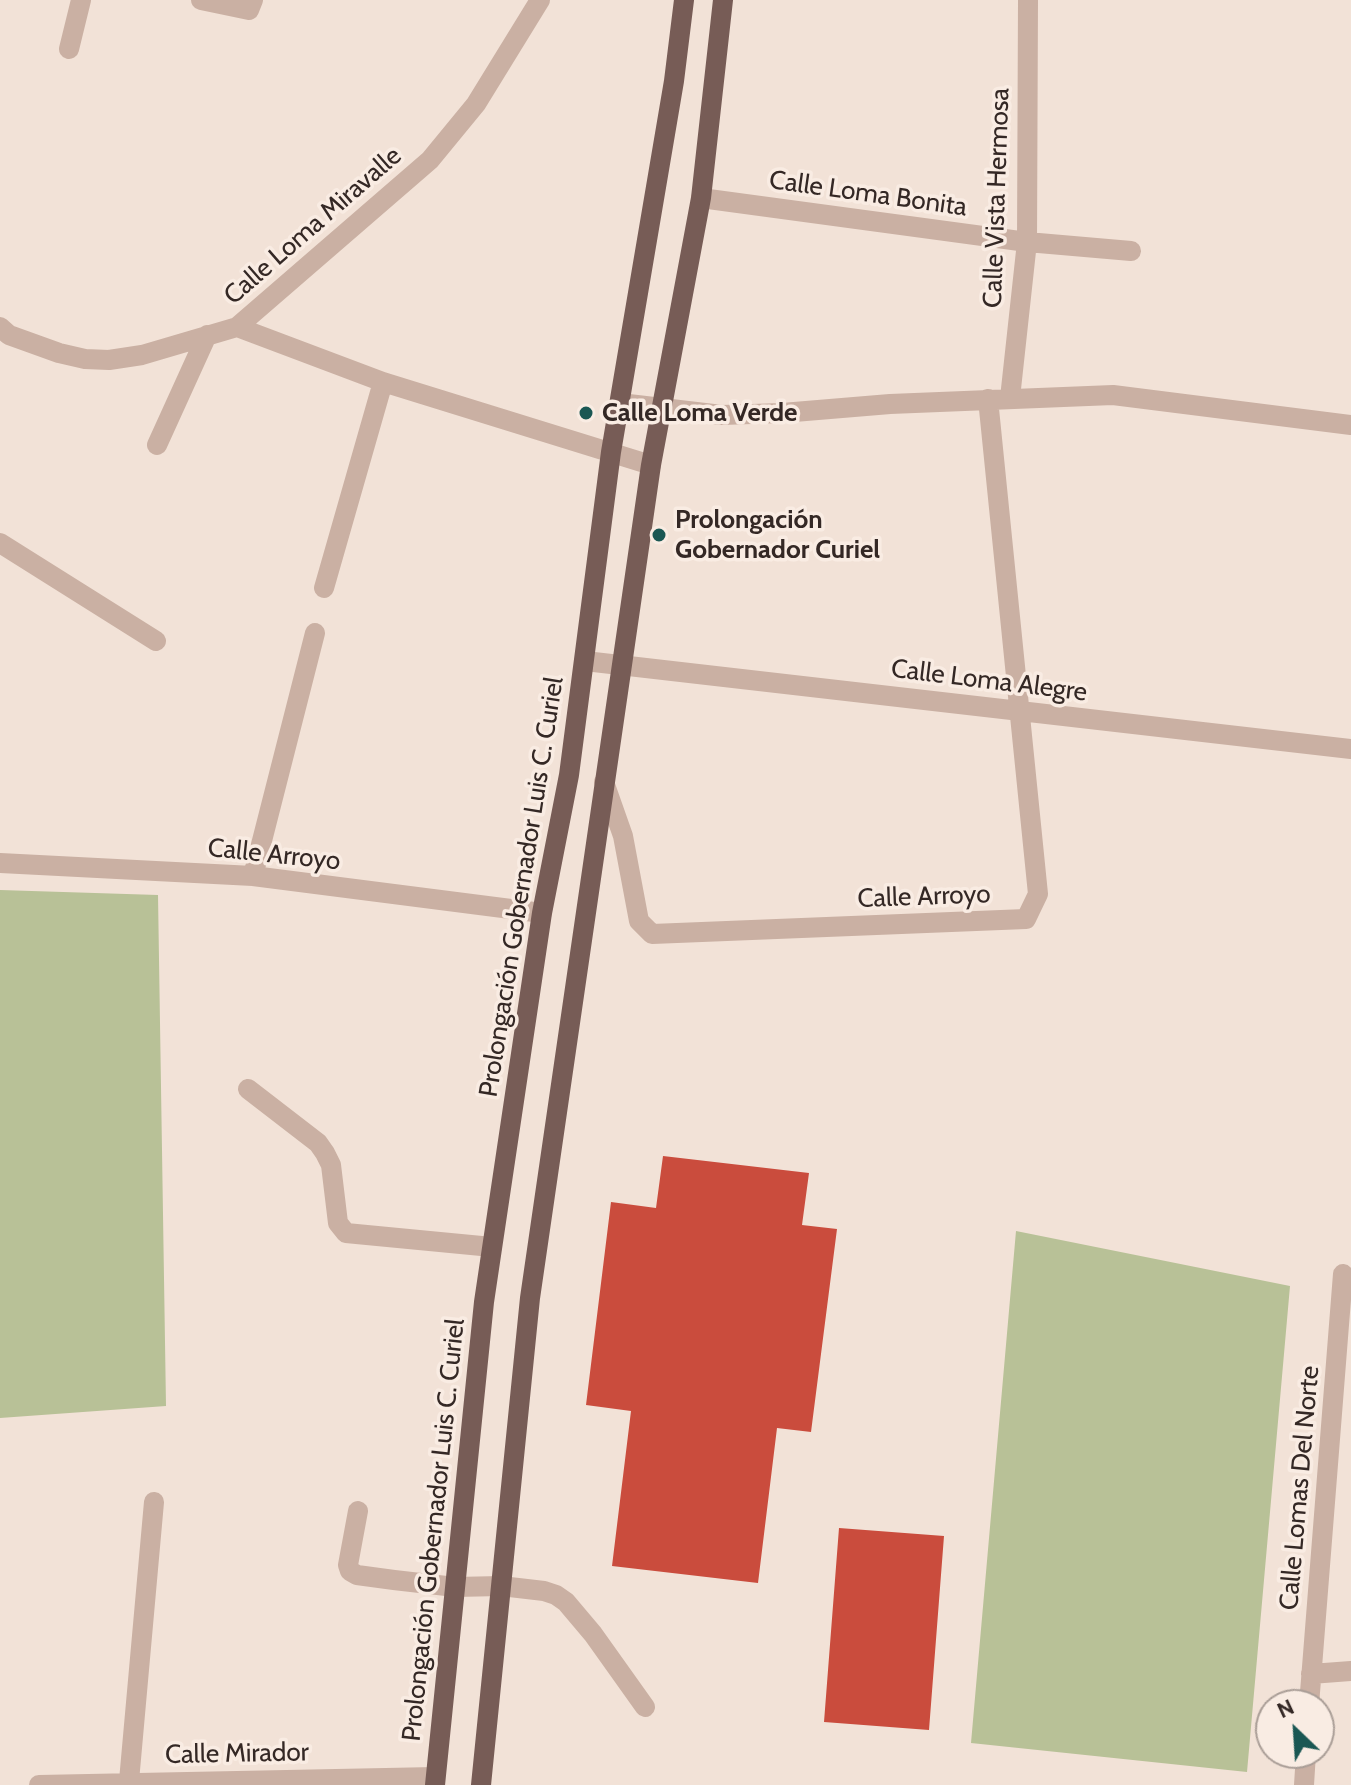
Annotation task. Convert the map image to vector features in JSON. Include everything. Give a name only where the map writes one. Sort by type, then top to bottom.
[{"type":"main road","name":"Prolongación Gobernador Luis C. Curiel","points":[[435,1781],[492,1247],[542,913],[569,775],[611,452],[674,81],[684,0]]},
{"type":"main road","points":[[481,1785],[530,1298],[651,465],[701,198],[723,0]]},
{"type":"street","points":[[69,49],[81,0]]},
{"type":"street","points":[[201,0],[251,5]]},
{"type":"street","name":"Calle Loma Miravalle","points":[[3,336],[85,359],[109,360],[142,355],[237,327],[430,160],[476,104],[540,0]]},
{"type":"street","name":"Calle Vista Hermosa","points":[[1010,398],[1027,242],[1028,0]]},
{"type":"street","name":"Calle Loma Bonita","points":[[701,198],[1027,242],[1131,251]]},
{"type":"street","points":[[237,327],[383,382],[651,465]]},
{"type":"street","points":[[157,445],[207,335]]},
{"type":"street","points":[[324,588],[383,382]]},
{"type":"street","points":[[620,403],[722,415],[1113,395],[1351,425]]},
{"type":"street","points":[[988,399],[1021,711]]},
{"type":"street","points":[[0,543],[156,641]]},
{"type":"street","points":[[253,876],[315,633]]},
{"type":"street","name":"Calle Loma Alegre","points":[[585,661],[1351,749]]},
{"type":"street","name":"Calle Arroyo","points":[[604,782],[623,836],[639,921],[652,934],[1026,919],[1038,894],[1021,711]]},
{"type":"street","name":"Calle Arroyo","points":[[0,863],[253,876],[542,913]]},
{"type":"street","points":[[248,1089],[318,1143],[325,1153],[331,1165],[338,1223],[346,1233],[492,1247]]},
{"type":"street","name":"Calle Lomas Del Norte","points":[[1310,1689],[1346,1310],[1343,1274]]},
{"type":"street","points":[[129,1781],[154,1502]]},
{"type":"street","points":[[358,1511],[348,1565],[350,1571],[357,1575],[455,1587],[501,1586],[544,1591],[566,1602],[645,1707]]},
{"type":"street","points":[[1311,1674],[1351,1671]]},
{"type":"street","name":"Calle Mirador","points":[[39,1785],[129,1781],[435,1781]]},
{"type":"green space","points":[[0,890],[158,895],[166,1406],[0,1418]]},
{"type":"green space","points":[[1016,1231],[1290,1286],[1247,1772],[971,1743]]},
{"type":"building","points":[[663,1156],[809,1173],[802,1225],[837,1229],[811,1432],[777,1428],[758,1583],[612,1566],[631,1411],[586,1405],[611,1202],[656,1208]]},
{"type":"building","points":[[839,1528],[944,1536],[929,1730],[824,1722]]},
{"type":"place","name":"Calle Loma Verde","points":[[586,413]]},
{"type":"place","name":"Prolongación Gobernador Curiel","points":[[659,535]]}]
